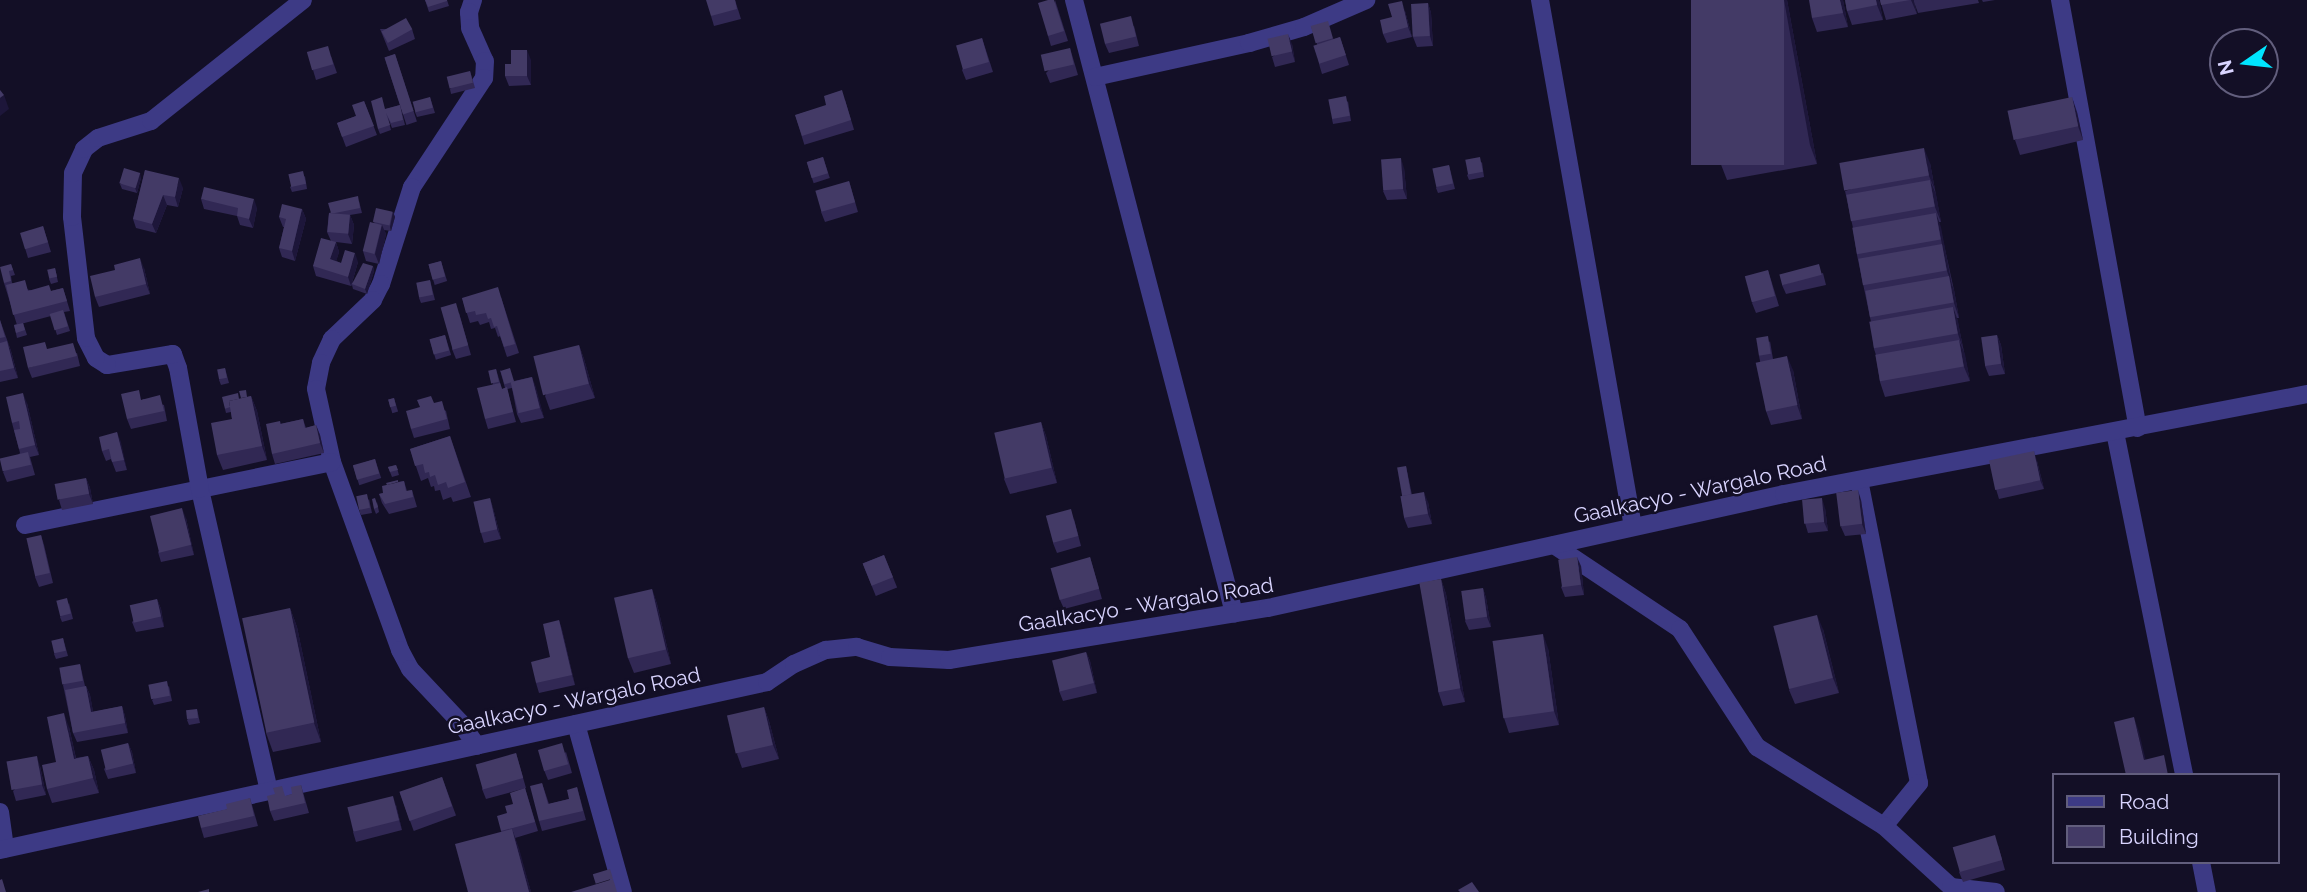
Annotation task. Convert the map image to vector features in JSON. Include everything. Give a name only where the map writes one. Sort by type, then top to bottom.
[{"type":"street","points":[[269,791],[200,489],[178,368],[173,354],[107,365],[96,358],[86,338],[72,217],[73,173],[84,149],[98,138],[150,121],[162,114],[303,0]]},
{"type":"street","points":[[473,0],[469,12],[470,28],[485,61],[484,78],[412,187],[373,300],[332,339],[321,363],[316,388],[332,462],[400,650],[410,668],[460,722],[477,746]]},
{"type":"street","points":[[1073,0],[1234,613]]},
{"type":"street","points":[[1095,77],[1248,43],[1304,27],[1367,0]]},
{"type":"street","points":[[1540,0],[1633,527]]},
{"type":"street","points":[[2060,0],[2138,428]]},
{"type":"street","name":"Gaalkacyo - Wargalo Road","points":[[3,850],[767,682],[794,664],[826,650],[857,647],[890,657],[949,660],[1268,608],[1859,480],[2307,394]]},
{"type":"street","points":[[2115,432],[2184,773]]},
{"type":"street","points":[[24,525],[332,462]]},
{"type":"street","points":[[1859,480],[1919,783],[1884,827]]},
{"type":"street","points":[[1554,545],[1680,629],[1757,747],[1884,827],[1951,887],[1995,892]]},
{"type":"street","points":[[576,724],[623,892]]},
{"type":"street","points":[[0,812],[3,850]]},
{"type":"street","points":[[2201,864],[2207,892]]},
{"type":"building","points":[[425,0],[447,0],[447,1],[428,7]]},
{"type":"building","points":[[706,0],[735,0],[737,9],[711,16]]},
{"type":"building","points":[[1054,0],[1064,31],[1048,36],[1038,3]]},
{"type":"building","points":[[1691,0],[1784,0],[1784,165],[1691,165]]},
{"type":"building","points":[[1809,0],[1840,0],[1843,13],[1812,18]]},
{"type":"building","points":[[1845,0],[1876,0],[1877,5],[1847,11]]},
{"type":"building","points":[[1880,0],[1910,0],[1881,5]]},
{"type":"building","points":[[1402,1],[1408,27],[1383,34],[1380,20],[1392,17],[1388,4]]},
{"type":"building","points":[[1428,3],[1430,36],[1413,37],[1411,4]]},
{"type":"building","points":[[1131,16],[1136,36],[1105,44],[1100,24]]},
{"type":"building","points":[[406,18],[412,29],[388,43],[382,32]]},
{"type":"building","points":[[1328,21],[1333,38],[1316,43],[1311,26]]},
{"type":"building","points":[[1288,34],[1292,52],[1272,56],[1268,39]]},
{"type":"building","points":[[1340,37],[1346,55],[1319,64],[1313,46]]},
{"type":"building","points":[[982,38],[989,62],[963,69],[956,45]]},
{"type":"building","points":[[328,46],[333,64],[312,70],[307,52]]},
{"type":"building","points":[[1070,48],[1074,65],[1045,71],[1041,55]]},
{"type":"building","points":[[511,50],[527,50],[527,76],[505,76],[505,64],[511,64]]},
{"type":"building","points":[[395,54],[414,111],[403,114],[385,57]]},
{"type":"building","points":[[470,71],[473,83],[450,88],[447,77]]},
{"type":"building","points":[[842,90],[851,120],[802,136],[795,115],[826,105],[824,96]]},
{"type":"building","points":[[1346,96],[1350,116],[1332,119],[1328,99]]},
{"type":"building","points":[[382,97],[385,109],[400,105],[403,120],[391,123],[386,113],[390,125],[378,129],[371,101]]},
{"type":"building","points":[[430,97],[433,108],[415,112],[413,102]]},
{"type":"building","points":[[2072,97],[2078,126],[2014,140],[2007,111]]},
{"type":"building","points":[[364,101],[374,126],[342,137],[337,123],[356,116],[352,105]]},
{"type":"building","points":[[1924,148],[1929,176],[1844,191],[1839,163]]},
{"type":"building","points":[[823,157],[828,173],[812,178],[807,162]]},
{"type":"building","points":[[1480,157],[1483,172],[1468,175],[1465,160]]},
{"type":"building","points":[[1401,158],[1403,189],[1383,190],[1381,159]]},
{"type":"building","points":[[1449,165],[1453,184],[1436,187],[1432,169]]},
{"type":"building","points":[[124,168],[140,173],[136,188],[119,183]]},
{"type":"building","points":[[145,170],[179,178],[175,197],[163,195],[152,224],[133,219]]},
{"type":"building","points":[[303,171],[306,184],[291,187],[288,174]]},
{"type":"building","points":[[1930,180],[1935,207],[1851,221],[1846,195]]},
{"type":"building","points":[[849,181],[855,202],[821,212],[815,191]]},
{"type":"building","points":[[204,187],[254,199],[249,219],[237,216],[238,208],[201,199]]},
{"type":"building","points":[[358,196],[360,208],[331,213],[328,203]]},
{"type":"building","points":[[282,204],[302,209],[292,251],[279,248],[286,219],[279,217]]},
{"type":"building","points":[[376,208],[393,212],[389,225],[373,222]]},
{"type":"building","points":[[329,213],[350,215],[348,234],[327,232]]},
{"type":"building","points":[[1936,213],[1941,240],[1857,254],[1852,228]]},
{"type":"building","points":[[370,222],[382,225],[374,254],[363,251]]},
{"type":"building","points":[[43,226],[48,242],[25,249],[20,233]]},
{"type":"building","points":[[321,238],[336,242],[330,259],[341,263],[345,250],[355,253],[348,277],[313,266]]},
{"type":"building","points":[[1942,244],[1947,271],[1863,285],[1858,259]]},
{"type":"building","points":[[140,258],[146,284],[95,297],[90,276],[115,270],[114,265]]},
{"type":"building","points":[[441,261],[445,276],[433,280],[428,264]]},
{"type":"building","points":[[363,263],[373,266],[365,289],[352,284]]},
{"type":"building","points":[[11,264],[11,281],[4,283],[0,267]]},
{"type":"building","points":[[1819,264],[1822,275],[1782,285],[1779,275]]},
{"type":"building","points":[[55,268],[57,277],[49,279],[47,270]]},
{"type":"building","points":[[1768,270],[1775,296],[1752,302],[1745,276]]},
{"type":"building","points":[[1949,276],[1954,303],[1870,317],[1865,291]]},
{"type":"building","points":[[25,280],[28,291],[49,285],[51,291],[63,288],[67,301],[13,315],[6,285]]},
{"type":"building","points":[[430,280],[433,295],[419,297],[416,283]]},
{"type":"building","points":[[498,287],[515,344],[504,347],[497,326],[494,327],[491,318],[488,319],[486,313],[466,313],[462,298]]},
{"type":"building","points":[[456,303],[468,345],[453,350],[441,307]]},
{"type":"building","points":[[1953,307],[1958,334],[1874,348],[1869,322]]},
{"type":"building","points":[[63,310],[68,326],[55,330],[50,314]]},
{"type":"building","points":[[0,320],[5,337],[0,338]]},
{"type":"building","points":[[23,323],[25,330],[16,333],[14,325]]},
{"type":"building","points":[[445,335],[449,350],[434,355],[430,339]]},
{"type":"building","points":[[1997,335],[2001,364],[1985,366],[1981,337]]},
{"type":"building","points":[[1768,336],[1771,354],[1759,356],[1756,338]]},
{"type":"building","points":[[1959,340],[1964,367],[1880,381],[1875,355]]},
{"type":"building","points":[[7,341],[14,368],[0,371],[0,343]]},
{"type":"building","points":[[45,342],[47,349],[73,343],[77,356],[28,368],[23,347]]},
{"type":"building","points":[[579,345],[589,384],[543,395],[533,356]]},
{"type":"building","points":[[1787,356],[1797,405],[1766,412],[1756,363]]},
{"type":"building","points":[[225,368],[227,378],[219,379],[217,370]]},
{"type":"building","points":[[510,368],[514,381],[505,384],[500,371]]},
{"type":"building","points":[[496,369],[499,382],[491,383],[488,371]]},
{"type":"building","points":[[532,377],[540,408],[518,413],[511,382]]},
{"type":"building","points":[[500,383],[502,389],[507,387],[513,412],[485,419],[477,388]]},
{"type":"building","points":[[139,390],[141,400],[160,395],[164,411],[127,419],[121,394]]},
{"type":"building","points":[[246,390],[247,397],[241,398],[239,391]]},
{"type":"building","points":[[23,393],[35,445],[19,449],[14,430],[20,429],[19,421],[12,423],[6,397]]},
{"type":"building","points":[[238,393],[239,399],[229,401],[230,407],[225,409],[222,397]]},
{"type":"building","points":[[251,396],[262,446],[217,455],[211,423],[232,419],[229,401]]},
{"type":"building","points":[[431,396],[434,403],[442,401],[447,419],[411,429],[406,411],[420,407],[417,400]]},
{"type":"building","points":[[394,398],[396,406],[390,407],[388,399]]},
{"type":"building","points":[[303,419],[305,428],[316,425],[320,443],[272,454],[266,424]]},
{"type":"building","points":[[1041,422],[1052,468],[1005,479],[994,433]]},
{"type":"building","points":[[117,432],[124,460],[112,462],[109,449],[102,451],[99,437]]},
{"type":"building","points":[[450,436],[465,482],[448,488],[446,482],[438,485],[435,475],[430,477],[429,472],[425,473],[423,464],[415,466],[410,449]]},
{"type":"building","points":[[2034,451],[2040,480],[1995,490],[1989,461]]},
{"type":"building","points":[[28,452],[31,465],[3,471],[0,458]]},
{"type":"building","points":[[375,459],[379,473],[357,480],[353,465]]},
{"type":"building","points":[[396,465],[398,470],[390,472],[388,467]]},
{"type":"building","points":[[1406,466],[1411,495],[1402,496],[1397,468]]},
{"type":"building","points":[[86,478],[89,494],[58,500],[55,484]]},
{"type":"building","points":[[404,481],[406,491],[412,490],[413,497],[385,504],[379,494],[383,493],[382,486]]},
{"type":"building","points":[[1858,490],[1862,524],[1840,526],[1836,493]]},
{"type":"building","points":[[1424,492],[1428,514],[1404,518],[1400,496]]},
{"type":"building","points":[[367,494],[370,508],[359,510],[356,496]]},
{"type":"building","points":[[375,498],[378,507],[374,509],[372,499]]},
{"type":"building","points":[[490,498],[497,529],[481,533],[473,502]]},
{"type":"building","points":[[1822,498],[1824,522],[1804,524],[1802,500]]},
{"type":"building","points":[[182,508],[191,545],[159,553],[150,516]]},
{"type":"building","points":[[1071,509],[1078,536],[1053,543],[1046,516]]},
{"type":"building","points":[[41,535],[50,573],[35,576],[26,538]]},
{"type":"building","points":[[884,555],[893,577],[872,586],[863,564]]},
{"type":"building","points":[[1090,557],[1099,589],[1060,600],[1051,568]]},
{"type":"building","points":[[1577,557],[1581,585],[1562,587],[1558,560]]},
{"type":"building","points":[[1441,579],[1460,688],[1439,692],[1419,583]]},
{"type":"building","points":[[1483,588],[1487,617],[1465,620],[1461,591]]},
{"type":"building","points":[[652,589],[666,649],[628,658],[614,598]]},
{"type":"building","points":[[67,598],[71,614],[60,616],[56,601]]},
{"type":"building","points":[[157,599],[161,617],[134,623],[130,605]]},
{"type":"building","points":[[290,608],[314,722],[266,733],[242,618]]},
{"type":"building","points":[[1817,615],[1833,678],[1789,689],[1773,626]]},
{"type":"building","points":[[559,620],[572,675],[536,683],[531,662],[550,657],[543,624]]},
{"type":"building","points":[[1543,634],[1554,711],[1503,718],[1492,641]]},
{"type":"building","points":[[63,638],[66,651],[54,653],[51,641]]},
{"type":"building","points":[[1086,652],[1094,683],[1060,692],[1052,660]]},
{"type":"building","points":[[80,664],[83,681],[62,684],[59,668]]},
{"type":"building","points":[[167,681],[170,696],[151,699],[148,685]]},
{"type":"building","points":[[86,686],[91,712],[122,706],[125,723],[73,733],[65,690]]},
{"type":"building","points":[[764,707],[773,745],[736,754],[727,716]]},
{"type":"building","points":[[197,709],[198,718],[187,719],[186,710]]},
{"type":"building","points":[[64,713],[74,759],[88,756],[93,778],[47,789],[42,765],[56,762],[47,717]]},
{"type":"building","points":[[2134,717],[2144,760],[2164,755],[2168,773],[2126,773],[2114,722]]},
{"type":"building","points":[[128,743],[133,763],[106,770],[101,750]]},
{"type":"building","points":[[562,743],[568,764],[544,771],[538,750]]},
{"type":"building","points":[[516,753],[523,778],[483,790],[476,765]]},
{"type":"building","points":[[37,756],[42,785],[12,790],[6,761]]},
{"type":"building","points":[[442,777],[452,806],[410,821],[399,792]]},
{"type":"building","points":[[542,783],[548,804],[569,799],[567,790],[577,787],[583,811],[539,821],[530,786]]},
{"type":"building","points":[[301,785],[305,803],[270,811],[267,796],[275,794],[273,788],[282,786],[285,796],[292,794],[291,787]]},
{"type":"building","points":[[525,788],[535,822],[501,831],[497,816],[507,813],[505,806],[513,804],[510,793]]},
{"type":"building","points":[[393,796],[399,820],[353,832],[347,807]]},
{"type":"building","points":[[250,798],[254,816],[201,828],[198,816],[227,809],[226,804]]},
{"type":"building","points":[[512,829],[529,892],[468,892],[455,844]]},
{"type":"building","points":[[1995,835],[2002,860],[1960,872],[1953,847]]},
{"type":"building","points":[[610,869],[613,879],[596,884],[593,874]]},
{"type":"building","points":[[2,879],[6,892],[0,892]]},
{"type":"building","points":[[613,879],[617,892],[571,892]]},
{"type":"building","points":[[1472,882],[1479,892],[1458,890]]}]
